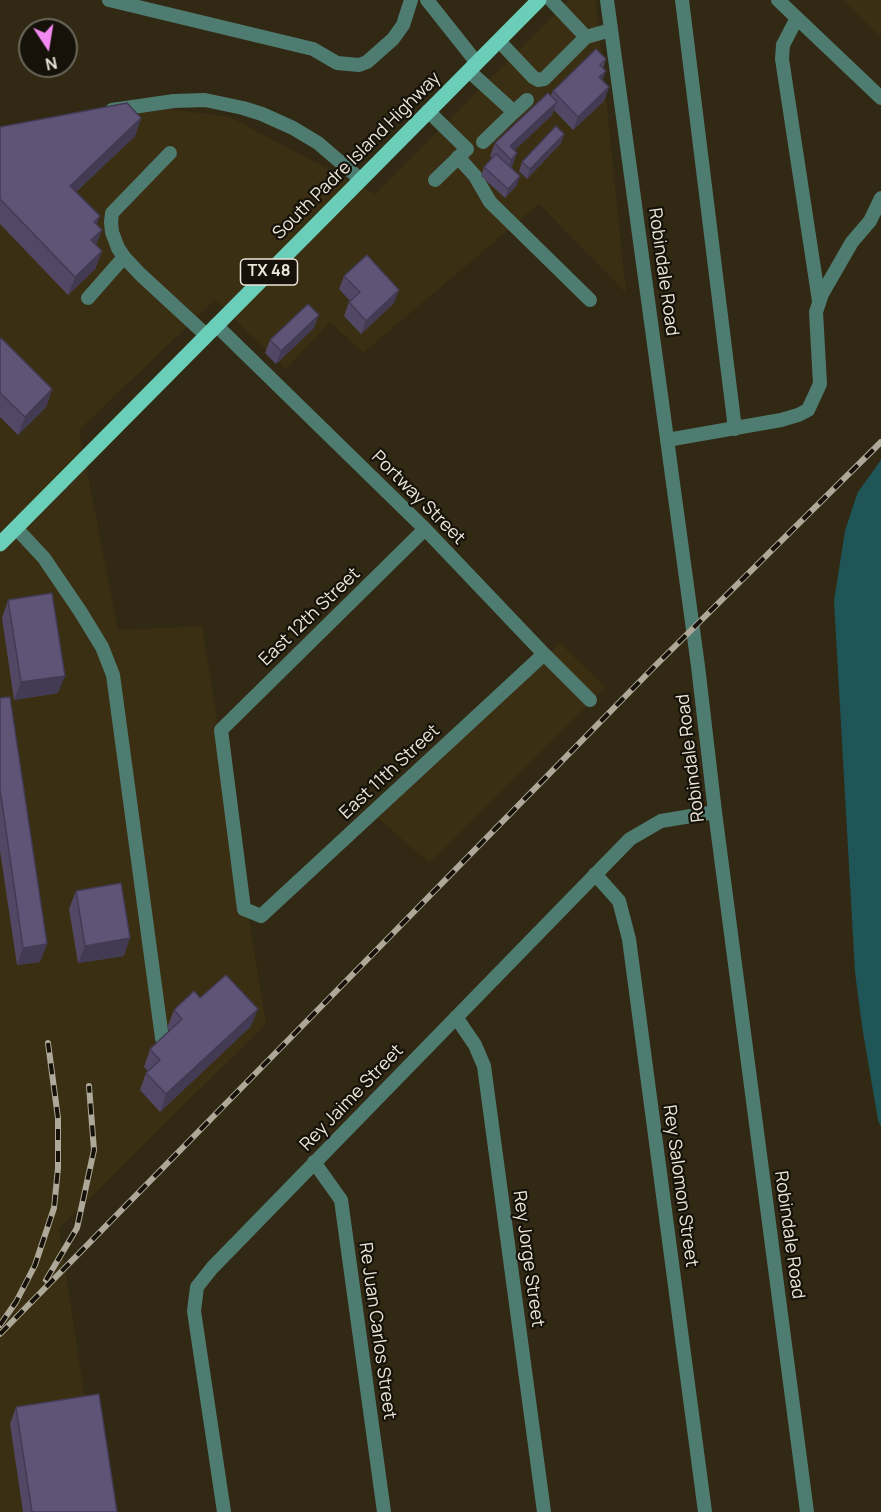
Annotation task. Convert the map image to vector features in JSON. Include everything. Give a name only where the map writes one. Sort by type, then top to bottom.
[{"type":"main road","name":"South Padre Island Highway","points":[[0,544],[539,0]]},
{"type":"street","points":[[109,0],[313,49],[337,63],[359,65],[367,62],[393,39],[403,25],[411,0]]},
{"type":"street","points":[[427,0],[473,67],[514,112]]},
{"type":"street","points":[[551,0],[586,37]]},
{"type":"street","name":"Robindale Road","points":[[607,0],[698,666],[807,1512]]},
{"type":"street","points":[[682,0],[735,429]]},
{"type":"street","points":[[778,0],[881,98]]},
{"type":"street","points":[[797,18],[783,45],[782,59],[820,301]]},
{"type":"street","points":[[499,41],[538,80],[544,79],[586,37],[611,30]]},
{"type":"street","points":[[100,112],[174,100],[205,100],[228,104],[262,114],[293,128],[318,143],[360,179]]},
{"type":"street","points":[[483,142],[526,100]]},
{"type":"street","points":[[428,111],[467,149],[435,180]]},
{"type":"street","points":[[88,298],[124,257],[114,240],[112,213],[170,153]]},
{"type":"street","points":[[458,157],[475,176],[490,202],[590,300]]},
{"type":"street","points":[[667,440],[781,420],[808,410],[820,384],[816,312],[822,294],[852,242],[870,221],[881,198]]},
{"type":"street","name":"Portway Street","points":[[124,257],[211,330],[425,529],[590,700]]},
{"type":"street","points":[[16,528],[44,558],[80,611],[102,646],[113,675],[162,1038]]},
{"type":"street","name":"East 12th Street","points":[[261,916],[244,909],[221,730],[425,529]]},
{"type":"street","name":"East 11th Street","points":[[261,916],[544,654]]},
{"type":"street","name":"Rey Jaime Street","points":[[224,1512],[194,1311],[197,1287],[212,1268],[314,1162],[630,839],[661,821],[715,812]]},
{"type":"street","name":"Rey Salomon Street","points":[[596,874],[619,902],[629,939],[705,1512]]},
{"type":"street","name":"Rey Jorge Street","points":[[456,1017],[475,1045],[484,1066],[544,1512]]},
{"type":"street","name":"Re Juan Carlos Street","points":[[314,1162],[341,1200],[384,1512]]},
{"type":"shaded area","points":[[569,0],[594,0],[596,2],[626,293],[539,204],[363,353],[330,322],[286,369],[215,300],[79,430],[118,630],[202,626],[266,1024],[59,1228],[102,1512],[0,1512],[0,142],[162,108],[230,117],[375,194]]},
{"type":"shaded area","points":[[844,0],[881,0],[881,37]]},
{"type":"shaded area","points":[[560,643],[605,687],[429,863],[378,818]]},
{"type":"water","points":[[881,460],[881,1127],[862,1026],[855,972],[834,601],[845,531],[852,509],[858,492]]},
{"type":"building","points":[[596,49],[606,59],[600,65],[606,71],[599,77],[609,87],[578,117],[553,91]]},
{"type":"building","points":[[548,93],[557,102],[510,146],[517,153],[511,160],[495,143]]},
{"type":"building","points":[[127,103],[141,118],[70,186],[100,216],[94,222],[102,230],[91,240],[102,251],[75,277],[0,199],[0,127]]},
{"type":"building","points":[[556,126],[564,134],[530,169],[522,162]]},
{"type":"building","points":[[496,154],[520,176],[508,189],[484,167]]},
{"type":"building","points":[[367,255],[399,290],[366,321],[349,302],[360,292],[344,276]]},
{"type":"building","points":[[308,304],[319,315],[281,351],[270,340]]},
{"type":"building","points":[[1,338],[52,389],[25,417],[0,393]]},
{"type":"building","points":[[52,593],[65,676],[21,682],[8,600]]},
{"type":"building","points":[[10,697],[47,944],[23,948],[0,789],[0,698]]},
{"type":"building","points":[[121,883],[130,938],[85,946],[76,891]]},
{"type":"building","points":[[226,975],[258,1009],[166,1094],[146,1073],[160,1060],[150,1049],[182,1019],[174,1010],[194,991],[200,998]]},
{"type":"building","points":[[99,1394],[117,1512],[32,1512],[16,1407]]},
{"type":"railway","points":[[0,1334],[655,666],[881,442]]},
{"type":"railway","points":[[0,1325],[16,1302],[35,1265],[54,1208],[58,1168],[58,1118],[48,1043]]},
{"type":"railway","points":[[46,1280],[77,1228],[94,1150],[89,1086]]}]
